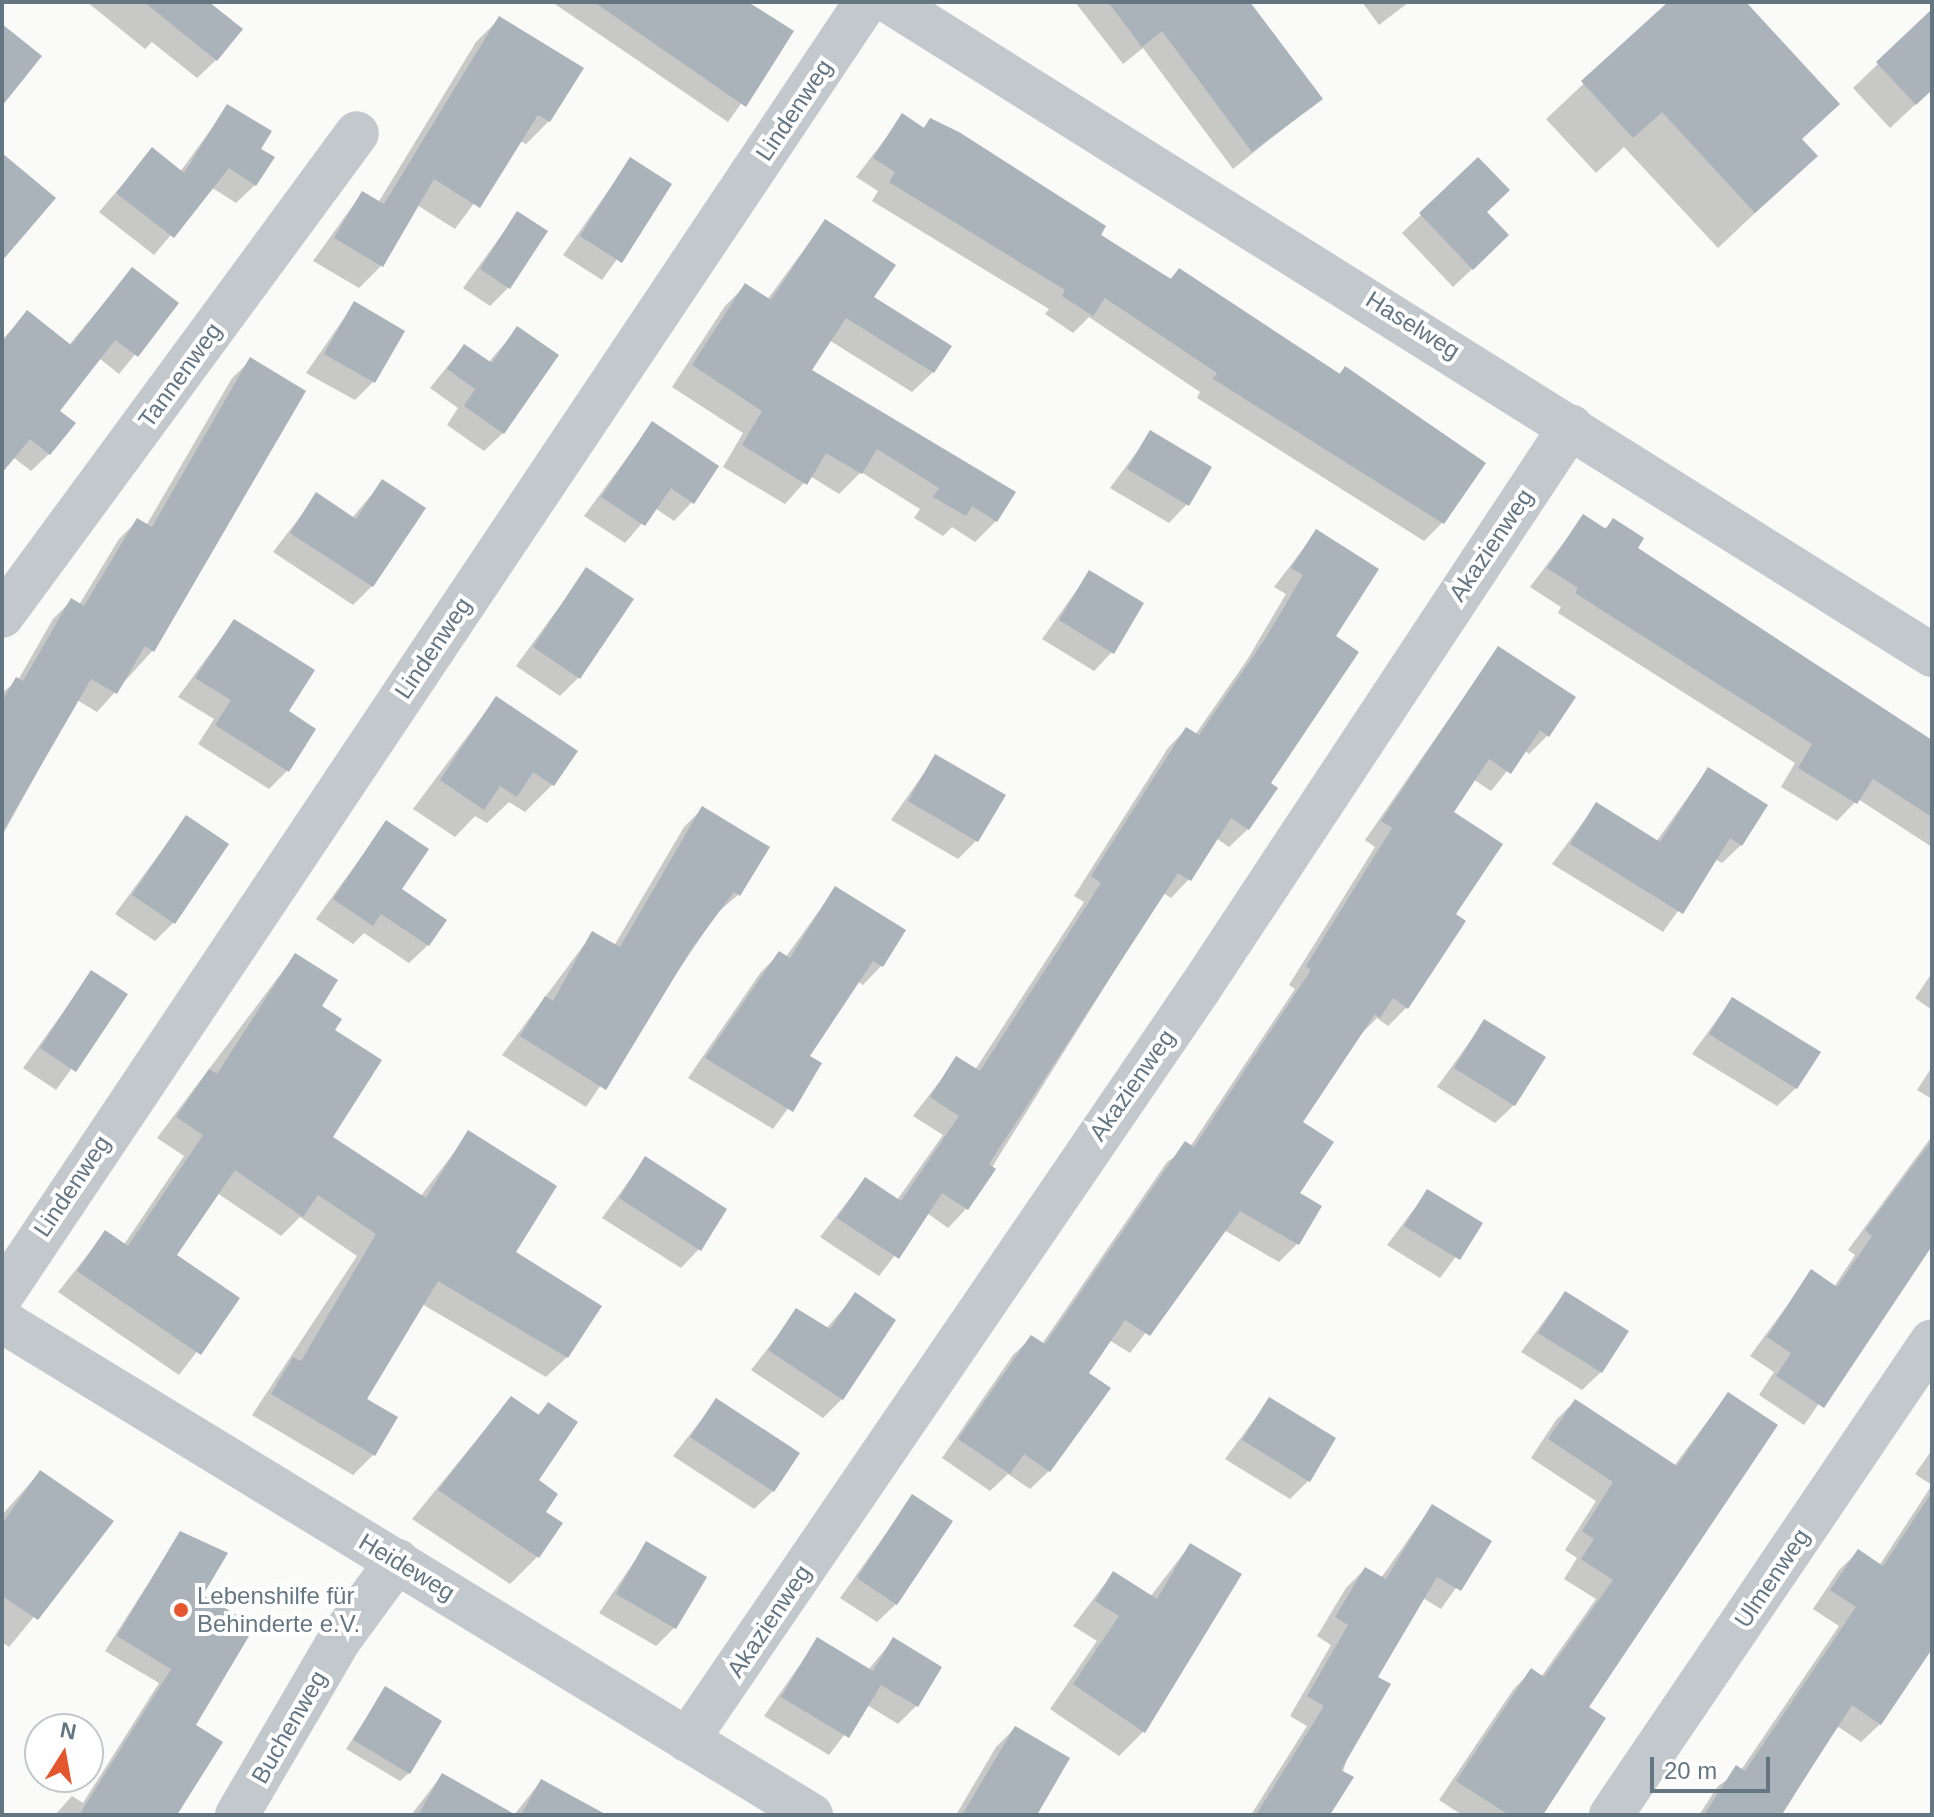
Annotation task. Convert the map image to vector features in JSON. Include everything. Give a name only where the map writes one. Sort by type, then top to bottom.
[{"type":"street","name":"Lindenweg","points":[[2,1295],[866,2]]},
{"type":"street","name":"Haselweg","points":[[890,2],[1932,655]]},
{"type":"street","name":"Tannenweg","points":[[2,616],[357,133]]},
{"type":"street","name":"Akazienweg","points":[[687,1740],[1200,988],[1571,426]]},
{"type":"street","name":"Heideweg","points":[[2,1321],[811,1815]]},
{"type":"street","name":"Ulmenweg","points":[[1611,1815],[1932,1341]]},
{"type":"street","name":"Buchenweg","points":[[237,1815],[340,1639],[397,1561]]},
{"type":"building","points":[[144,2],[209,2],[243,29],[217,61]]},
{"type":"building","points":[[594,2],[748,2],[794,31],[746,107]]},
{"type":"building","points":[[1108,2],[1250,2],[1323,99],[1252,152],[1162,31],[1142,47]]},
{"type":"building","points":[[1668,2],[1746,2],[1840,104],[1802,139],[1818,156],[1755,213],[1662,112],[1633,138],[1581,81]]},
{"type":"building","points":[[1932,9],[1932,90],[1916,105],[1876,62]]},
{"type":"building","points":[[499,16],[584,68],[550,122],[538,115],[480,208],[434,179],[383,267],[334,238],[362,191],[384,204]]},
{"type":"building","points":[[2,24],[42,56],[2,106]]},
{"type":"building","points":[[227,104],[272,131],[261,149],[275,157],[256,186],[229,168],[174,238],[116,193],[152,147],[184,173]]},
{"type":"building","points":[[902,113],[924,128],[930,118],[959,132],[1106,226],[1101,235],[1171,279],[1179,268],[1340,374],[1345,366],[1486,463],[1444,524],[1213,379],[1217,373],[1105,298],[1093,316],[1062,296],[1065,290],[889,182],[895,172],[873,158]]},
{"type":"building","points":[[2,153],[56,198],[2,261]]},
{"type":"building","points":[[630,157],[672,184],[622,263],[580,236]]},
{"type":"building","points":[[1478,157],[1510,190],[1487,212],[1509,235],[1473,270],[1419,213]]},
{"type":"building","points":[[517,211],[548,231],[510,289],[480,269]]},
{"type":"building","points":[[825,219],[896,265],[874,297],[952,346],[934,373],[846,318],[812,370],[1016,492],[997,522],[972,506],[966,516],[933,497],[939,488],[877,449],[862,474],[826,453],[807,485],[742,445],[762,411],[692,365],[745,283],[771,300]]},
{"type":"building","points":[[132,267],[179,303],[138,357],[115,340],[60,411],[76,423],[50,455],[30,439],[2,473],[2,342],[27,310],[71,345]]},
{"type":"building","points":[[354,301],[405,331],[375,383],[324,354]]},
{"type":"building","points":[[517,326],[559,355],[504,434],[464,406],[475,389],[447,369],[464,344],[492,363]]},
{"type":"building","points":[[250,357],[306,391],[154,652],[145,646],[117,694],[91,679],[2,833],[2,701],[16,677],[23,681],[71,598],[84,606],[137,518],[152,527]]},
{"type":"building","points":[[652,421],[719,466],[694,504],[671,488],[645,526],[601,497]]},
{"type":"building","points":[[1150,430],[1212,467],[1189,506],[1127,469]]},
{"type":"building","points":[[382,479],[426,508],[373,587],[290,533],[316,492],[356,519]]},
{"type":"building","points":[[1583,514],[1606,529],[1613,518],[1644,538],[1638,548],[1932,740],[1932,817],[1873,779],[1857,804],[1798,768],[1812,744],[1575,593],[1578,588],[1547,568]]},
{"type":"building","points":[[1316,529],[1379,569],[1336,636],[1359,652],[1271,783],[1278,788],[1249,830],[1231,818],[1191,881],[1178,873],[989,1164],[996,1169],[968,1210],[942,1193],[899,1259],[837,1218],[865,1177],[901,1201],[959,1116],[930,1097],[956,1056],[980,1071],[1101,883],[1091,876],[1186,727],[1199,735],[1265,639],[1303,575],[1291,568]]},
{"type":"building","points":[[586,567],[634,599],[580,679],[533,647]]},
{"type":"building","points":[[1089,570],[1144,603],[1114,654],[1059,620]]},
{"type":"building","points":[[234,619],[315,670],[289,711],[316,729],[289,772],[215,725],[231,700],[195,678]]},
{"type":"building","points":[[1498,646],[1576,697],[1549,737],[1540,730],[1511,774],[1489,759],[1454,812],[1503,844],[1456,914],[1466,921],[1408,1009],[1393,998],[1380,1018],[1375,1014],[1303,1122],[1334,1142],[1300,1193],[1322,1206],[1299,1245],[1240,1211],[1150,1336],[1125,1320],[1089,1373],[1111,1388],[1050,1472],[1024,1454],[1010,1474],[958,1439],[1031,1335],[1045,1344],[1185,1141],[1194,1147],[1311,970],[1306,966],[1392,828],[1381,821]]},
{"type":"building","points":[[496,696],[578,751],[554,786],[533,772],[517,797],[500,786],[484,810],[440,780]]},
{"type":"building","points":[[935,754],[1006,795],[978,842],[908,801]]},
{"type":"building","points":[[1708,767],[1768,805],[1742,846],[1730,838],[1683,914],[1570,844],[1596,802],[1660,842]]},
{"type":"building","points":[[702,806],[770,847],[740,896],[734,892],[692,948],[606,1090],[520,1036],[545,996],[553,1001],[592,931],[620,947]]},
{"type":"building","points":[[186,815],[229,844],[175,924],[132,895]]},
{"type":"building","points":[[386,820],[429,849],[402,889],[447,920],[429,946],[381,914],[373,926],[333,899]]},
{"type":"building","points":[[835,886],[906,930],[883,967],[873,961],[810,1056],[822,1063],[793,1112],[705,1058],[779,951],[790,958]]},
{"type":"building","points":[[295,953],[338,980],[322,1006],[342,1019],[335,1030],[382,1060],[333,1137],[426,1198],[468,1130],[557,1186],[516,1252],[602,1306],[568,1358],[438,1281],[367,1399],[398,1417],[375,1456],[271,1394],[293,1357],[301,1361],[376,1234],[318,1195],[303,1217],[235,1170],[177,1255],[240,1298],[201,1355],[77,1271],[105,1230],[128,1246],[203,1135],[176,1117],[209,1069],[217,1074]]},
{"type":"building","points":[[91,970],[128,994],[76,1072],[40,1048]]},
{"type":"building","points":[[1732,997],[1821,1052],[1797,1089],[1709,1034]]},
{"type":"building","points":[[1484,1019],[1546,1057],[1515,1106],[1454,1068]]},
{"type":"building","points":[[1932,1140],[1932,1246],[1824,1408],[1776,1376],[1791,1353],[1767,1337],[1811,1269],[1837,1287],[1872,1236],[1865,1230]]},
{"type":"building","points":[[645,1156],[727,1209],[701,1251],[619,1198]]},
{"type":"building","points":[[1427,1189],[1483,1223],[1460,1260],[1404,1226]]},
{"type":"building","points":[[1565,1291],[1629,1331],[1602,1373],[1538,1333]]},
{"type":"building","points":[[855,1292],[896,1320],[843,1400],[768,1350],[796,1308],[830,1329]]},
{"type":"building","points":[[1728,1392],[1778,1425],[1589,1707],[1606,1718],[1543,1815],[1509,1815],[1456,1781],[1531,1668],[1544,1677],[1613,1580],[1581,1559],[1594,1539],[1582,1531],[1613,1482],[1548,1439],[1575,1399],[1677,1466]]},
{"type":"building","points":[[511,1396],[539,1415],[548,1402],[578,1422],[539,1480],[558,1494],[546,1512],[563,1523],[539,1558],[438,1490]]},
{"type":"building","points":[[1269,1397],[1336,1438],[1310,1482],[1242,1440]]},
{"type":"building","points":[[716,1398],[800,1453],[774,1492],[690,1437]]},
{"type":"building","points":[[40,1470],[114,1521],[38,1620],[2,1596],[2,1524]]},
{"type":"building","points":[[1932,1492],[1932,1649],[1881,1725],[1852,1705],[1781,1815],[1704,1815],[1736,1765],[1745,1771],[1856,1607],[1830,1590],[1858,1549],[1883,1566]]},
{"type":"building","points":[[912,1494],[953,1521],[897,1605],[857,1578]]},
{"type":"building","points":[[1432,1504],[1492,1541],[1461,1591],[1437,1577],[1378,1677],[1391,1684],[1341,1770],[1354,1777],[1330,1815],[1256,1815],[1324,1706],[1307,1696],[1348,1625],[1335,1617],[1365,1567],[1386,1579]]},
{"type":"building","points":[[180,1531],[228,1553],[203,1595],[255,1626],[196,1725],[223,1742],[177,1815],[79,1815],[93,1793],[104,1793],[104,1775],[171,1669],[117,1636]]},
{"type":"building","points":[[646,1541],[707,1577],[676,1629],[616,1594]]},
{"type":"building","points":[[1190,1543],[1242,1574],[1145,1733],[1073,1684],[1119,1616],[1095,1601],[1113,1571],[1157,1599]]},
{"type":"building","points":[[817,1637],[873,1671],[893,1637],[942,1667],[918,1707],[881,1685],[849,1738],[781,1697]]},
{"type":"building","points":[[385,1686],[442,1721],[410,1774],[353,1740]]},
{"type":"building","points":[[1015,1726],[1070,1758],[1037,1815],[962,1815]]},
{"type":"building","points":[[442,1773],[516,1815],[418,1815]]},
{"type":"building","points":[[541,1779],[607,1815],[521,1815]]},
{"type":"place","name":"Lebenshilfe für Behinderte e.V.","points":[[181,1610]]}]
